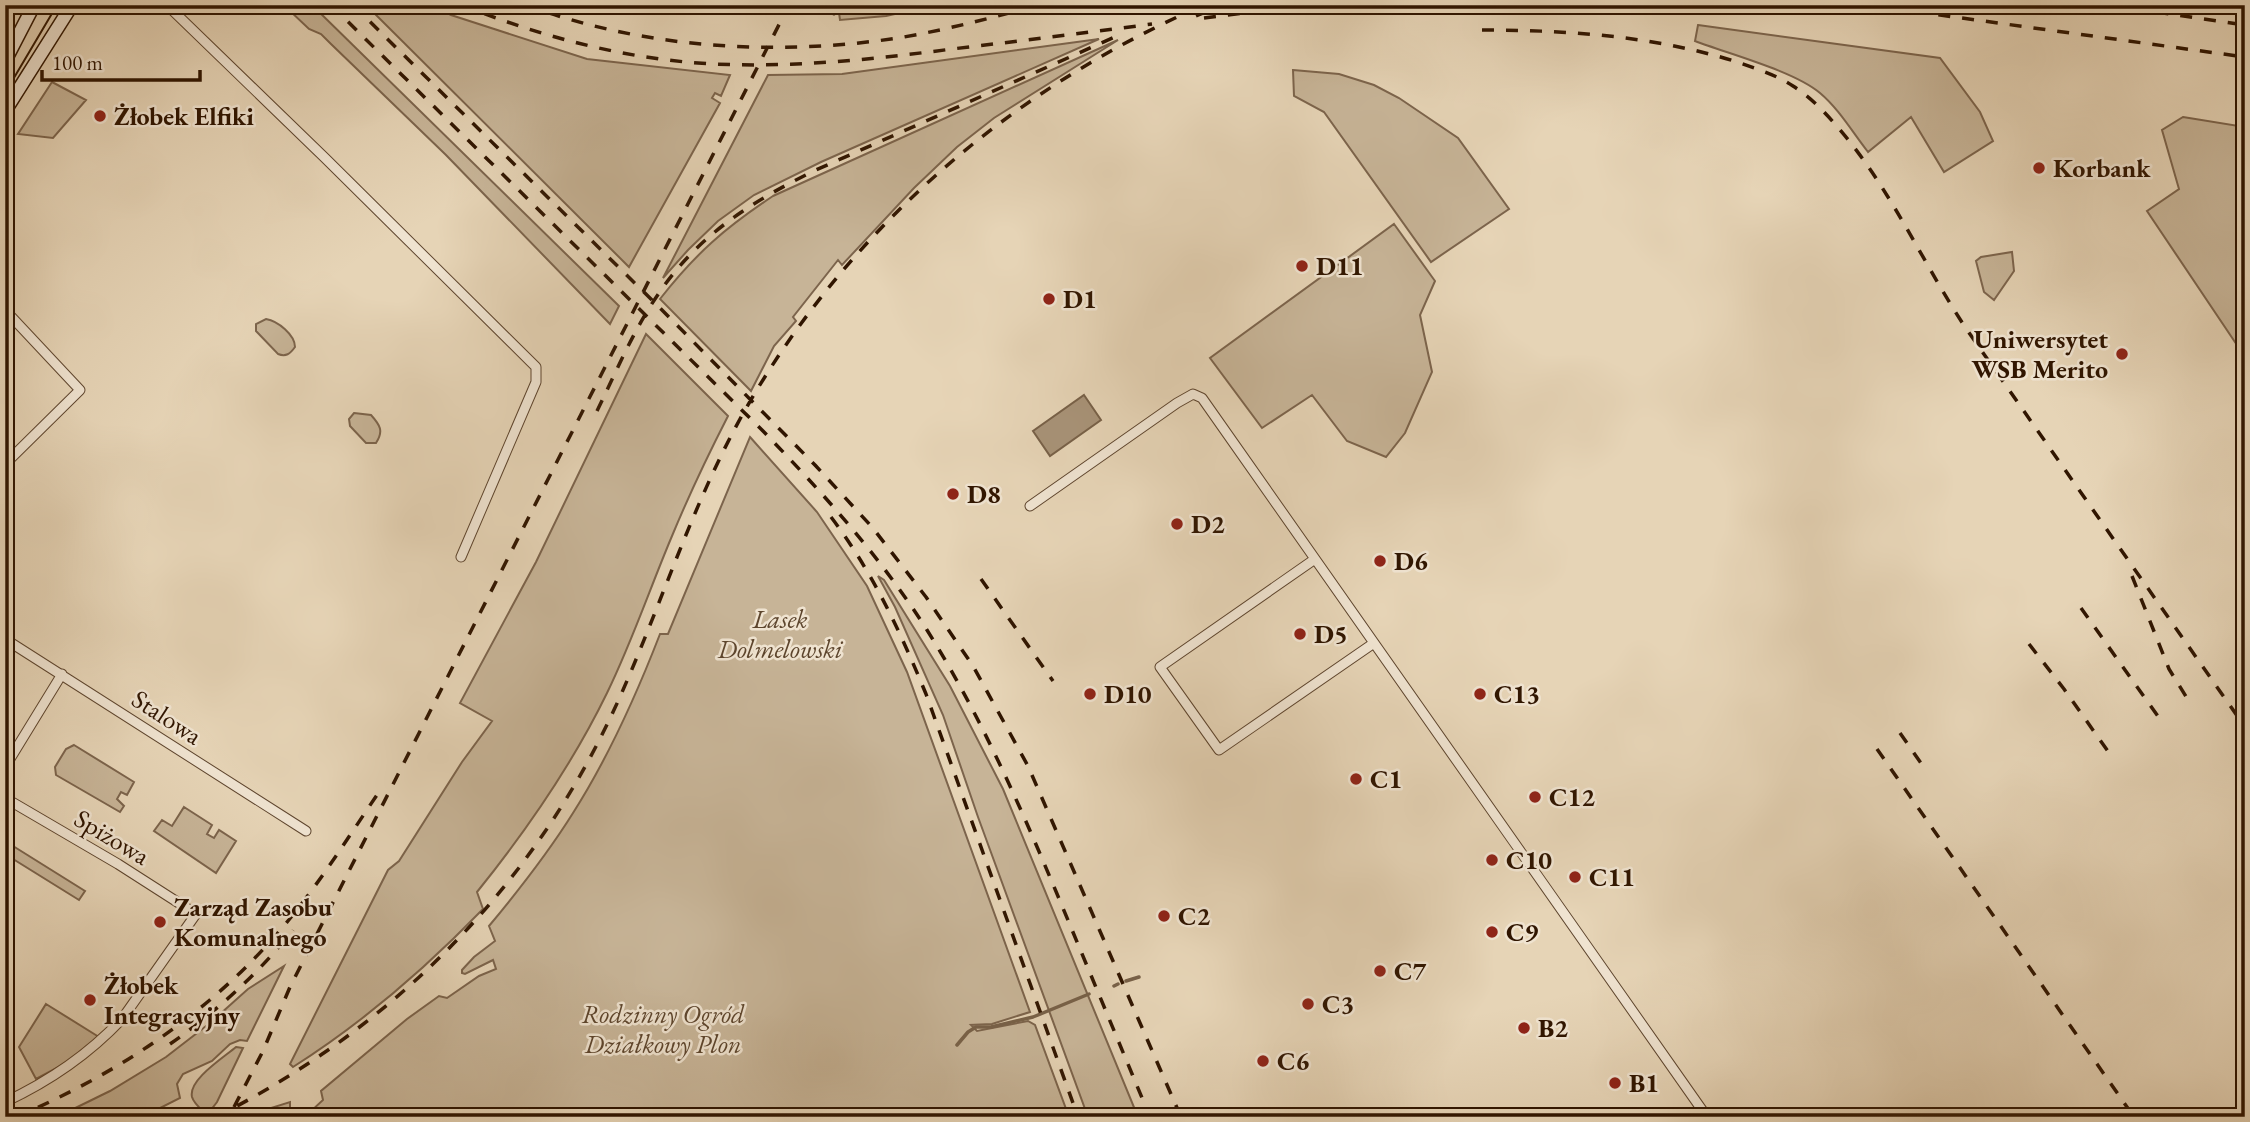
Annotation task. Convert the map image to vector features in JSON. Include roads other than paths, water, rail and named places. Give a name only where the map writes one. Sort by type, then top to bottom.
[{"type":"main road","points":[[5,61],[34,5]]},
{"type":"main road","points":[[5,111],[72,5]]},
{"type":"street","points":[[167,5],[536,367],[536,382],[461,557]]},
{"type":"street","points":[[5,310],[80,390],[5,464]]},
{"type":"street","points":[[1030,506],[1177,403],[1194,394],[1202,398],[1707,1117]]},
{"type":"street","points":[[1315,559],[1160,667],[1188,708],[1219,750],[1374,643]]},
{"type":"street","name":"Stalowa","points":[[5,639],[306,831]]},
{"type":"street","points":[[5,767],[62,674]]},
{"type":"street","name":"Spiżowa","points":[[5,798],[118,864],[196,914],[112,1030],[61,1071],[5,1102]]},
{"type":"waterway","points":[[834,14],[839,5]]},
{"type":"waterway","points":[[1126,981],[1139,977]]},
{"type":"waterway","points":[[1114,986],[1118,984]]},
{"type":"waterway","points":[[957,1045],[976,1027],[991,1027],[1033,1017],[1089,994]]},
{"type":"tram line","points":[[5,93],[57,5]]},
{"type":"railway","points":[[331,5],[762,430],[828,501],[890,576],[947,663],[999,763],[1150,1117]]},
{"type":"railway","points":[[353,5],[815,465],[872,527],[926,597],[973,666],[1028,766],[1181,1117]]},
{"type":"railway","points":[[462,5],[548,35],[608,50],[668,60],[730,65],[857,60],[1152,24]]},
{"type":"railway","points":[[526,5],[571,20],[665,40],[761,47],[809,47],[904,37],[1039,5]]},
{"type":"railway","points":[[234,1107],[263,1051],[290,987],[789,5]]},
{"type":"railway","points":[[216,1117],[282,1080],[344,1039],[401,993],[454,943],[503,888],[546,829],[585,766],[619,699],[709,480],[745,410],[787,344],[834,282],[885,224],[942,170],[1002,122],[1066,78],[1133,39],[1204,5]]},
{"type":"railway","points":[[1196,16],[1222,5]]},
{"type":"railway","points":[[1204,18],[1310,5]]},
{"type":"railway","points":[[1867,5],[2245,57]]},
{"type":"railway","points":[[2109,5],[2245,25]]},
{"type":"railway","points":[[2200,5],[2245,12]]},
{"type":"railway","points":[[1482,30],[1610,36],[1703,52],[1779,78],[1816,104],[1844,134],[1866,164],[1965,327],[2245,727]]},
{"type":"railway","points":[[597,411],[633,336],[659,293],[691,254],[729,221],[816,170],[1117,36]]},
{"type":"railway","points":[[831,517],[884,602],[926,694],[1078,1117]]},
{"type":"railway","points":[[2132,576],[2169,669],[2190,703]]},
{"type":"railway","points":[[981,579],[1053,681]]},
{"type":"railway","points":[[2081,608],[2162,722]]},
{"type":"railway","points":[[2029,644],[2112,757]]},
{"type":"railway","points":[[1900,733],[1925,769]]},
{"type":"railway","points":[[1877,749],[2134,1117]]},
{"type":"railway","points":[[16,1117],[131,1058],[201,1008],[264,949],[292,916],[383,786]]},
{"type":"railway","points":[[170,1044],[236,992],[293,930]]},
{"type":"place","name":"Żłobek Elfiki","points":[[100,116]]},
{"type":"place","name":"Korbank","points":[[2039,168]]},
{"type":"place","name":"D11","points":[[1302,266]]},
{"type":"place","name":"D1","points":[[1049,299]]},
{"type":"place","name":"Uniwersytet WSB Merito","points":[[2122,354]]},
{"type":"place","name":"D8","points":[[953,494]]},
{"type":"place","name":"D2","points":[[1177,524]]},
{"type":"place","name":"D6","points":[[1380,561]]},
{"type":"place","name":"D5","points":[[1300,634]]},
{"type":"place","name":"D10","points":[[1090,694]]},
{"type":"place","name":"C13","points":[[1480,694]]},
{"type":"place","name":"C1","points":[[1356,779]]},
{"type":"place","name":"C12","points":[[1535,797]]},
{"type":"place","name":"C10","points":[[1492,860]]},
{"type":"place","name":"C11","points":[[1575,877]]},
{"type":"place","name":"C2","points":[[1164,916]]},
{"type":"place","name":"Zarząd Zasobu Komunalnego","points":[[160,922]]},
{"type":"place","name":"C9","points":[[1492,932]]},
{"type":"place","name":"C7","points":[[1380,971]]},
{"type":"place","name":"Żłobek Integracyjny","points":[[90,1000]]},
{"type":"place","name":"C3","points":[[1308,1004]]},
{"type":"place","name":"B2","points":[[1524,1028]]},
{"type":"place","name":"C6","points":[[1263,1061]]},
{"type":"place","name":"B1","points":[[1615,1083]]},
{"type":"park label","name":"Lasek Dolmelowski","points":[[780,634]]},
{"type":"park label","name":"Rodzinny Ogród Działkowy Plon","points":[[663,1029]]}]
